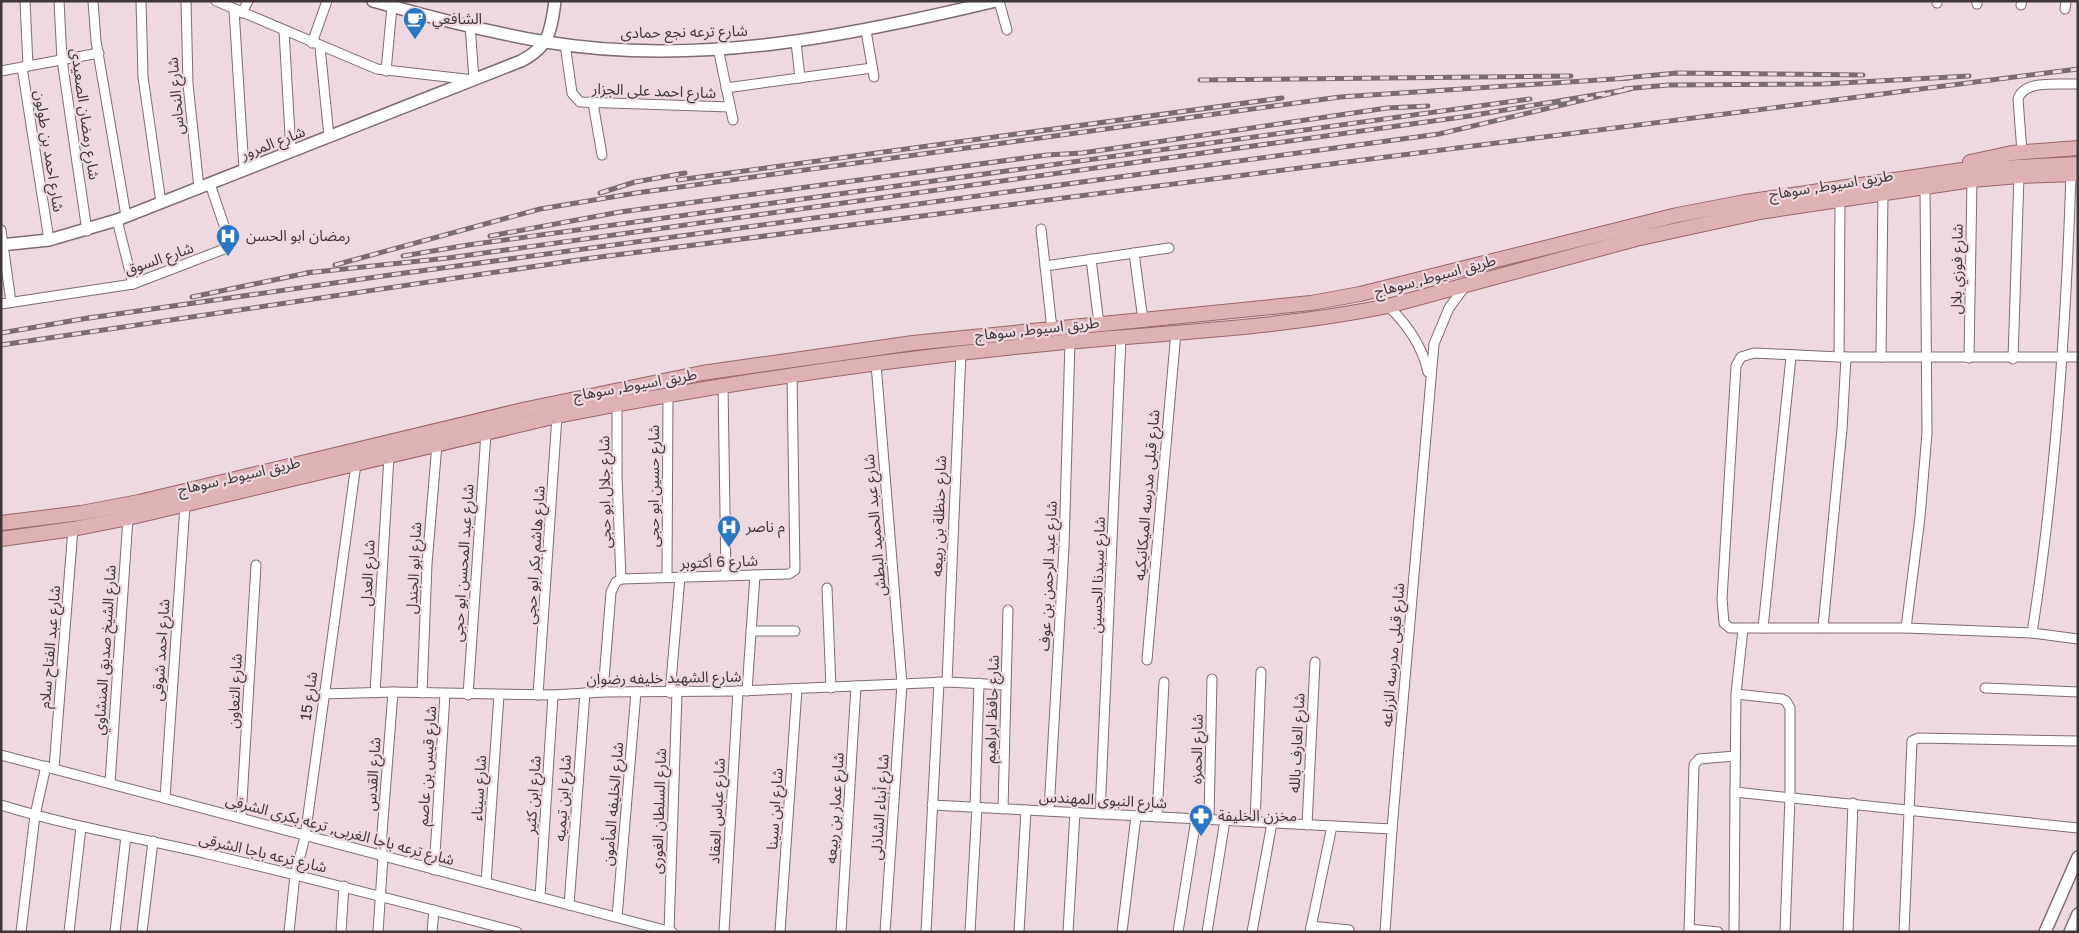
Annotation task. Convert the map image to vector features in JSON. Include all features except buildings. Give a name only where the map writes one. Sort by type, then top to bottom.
[{"type":"main road","points":[[1923,181],[1993,156],[2078,148]]},
{"type":"main road","name":"طريق اسيوط, سوهاج","points":[[1,524],[110,508],[527,408],[702,373],[913,343],[1311,303],[1385,288],[1700,210],[1905,184],[2003,166],[2075,171]]},
{"type":"main road","name":"طريق اسيوط, سوهاج","points":[[1923,181],[1972,180],[2075,171]]},
{"type":"main road","name":"طريق اسيوط, سوهاج","points":[[1,539],[73,529],[128,518],[557,416],[668,395],[792,375],[961,352],[1317,318],[1388,306],[1677,229],[1883,193],[1905,184]]},
{"type":"main road","points":[[1385,288],[1388,306]]},
{"type":"main road","points":[[702,373],[702,390]]},
{"type":"main road","points":[[240,478],[243,492]]},
{"type":"street","name":"شارع احمد بن طولون","points":[[25,1],[25,67],[49,240]]},
{"type":"street","name":"شارع رمضان الصعيدى","points":[[59,1],[62,60],[87,231]]},
{"type":"street","points":[[93,1],[94,29],[100,53],[122,218],[133,284]]},
{"type":"street","points":[[141,1],[143,77],[161,203]]},
{"type":"street","name":"شارع النحاس","points":[[186,1],[188,84],[205,186]]},
{"type":"street","points":[[216,1],[316,45],[386,71],[474,80],[470,25]]},
{"type":"street","points":[[244,170],[238,11],[248,1]]},
{"type":"street","points":[[328,1],[316,45],[329,137]]},
{"type":"street","name":"شارع ترعه نجع حمادى","points":[[373,1],[546,42],[641,49],[718,48],[796,42],[866,31],[998,1]]},
{"type":"street","points":[[546,42],[555,1]]},
{"type":"street","points":[[998,1],[1007,30]]},
{"type":"street","points":[[386,71],[392,7]]},
{"type":"street","points":[[284,31],[291,152]]},
{"type":"street","points":[[726,88],[800,78],[873,73],[866,31]]},
{"type":"street","name":"شارع المرور","points":[[2,245],[49,240],[87,231],[122,218],[474,80],[530,56],[540,50],[546,42]]},
{"type":"street","points":[[796,42],[800,78]]},
{"type":"street","name":"شارع احمد على الجزار","points":[[565,44],[573,97],[580,102],[730,107]]},
{"type":"street","points":[[718,48],[733,120]]},
{"type":"street","points":[[1,71],[100,53]]},
{"type":"street","points":[[2022,152],[2018,100],[2020,94],[2030,87],[2078,84]]},
{"type":"street","points":[[593,102],[602,155]]},
{"type":"street","points":[[2032,633],[2048,518],[2075,171]]},
{"type":"street","points":[[2013,359],[2018,176]]},
{"type":"street","name":"شارع فوزي بلال","points":[[1969,358],[1972,180]]},
{"type":"street","points":[[1906,628],[1920,517],[1927,433],[1923,181]]},
{"type":"street","name":"شارع السوق","points":[[1,304],[133,284],[227,248],[229,240],[205,186]]},
{"type":"street","points":[[1881,357],[1883,193]]},
{"type":"street","points":[[1823,627],[1842,429],[1840,200]]},
{"type":"street","points":[[1041,229],[1052,329]]},
{"type":"street","points":[[1,230],[11,302]]},
{"type":"street","points":[[1045,266],[1169,248]]},
{"type":"street","points":[[1134,253],[1143,320]]},
{"type":"street","points":[[1091,259],[1099,324]]},
{"type":"street","name":"شارع قبلى مدرسه الزراعه","points":[[1385,932],[1392,829],[1434,344],[1449,308],[1466,285]]},
{"type":"street","name":"شارع قبلى مدرسه الزراعه","points":[[1388,306],[1404,321],[1416,339],[1425,359],[1430,380]]},
{"type":"street","name":"شارع قبلى مدرسه الميكانيكيه","points":[[1146,660],[1176,332]]},
{"type":"street","name":"شارع سيدنا الحسين","points":[[1100,814],[1121,337]]},
{"type":"street","name":"شارع عبد الرحمن بن عوف","points":[[1049,811],[1064,546],[1070,342]]},
{"type":"street","name":"شارع حنظلة بن ربيعه","points":[[926,932],[932,805],[943,682],[961,352]]},
{"type":"street","points":[[2078,358],[1791,357],[1745,354],[1736,366],[1723,619],[1724,623],[1730,628],[1906,628],[2032,633],[2078,639]]},
{"type":"street","points":[[1763,628],[1791,357]]},
{"type":"street","name":"شارع عبد الحميد البطش","points":[[876,364],[902,684]]},
{"type":"street","name":"شارع 6 أكتوبر","points":[[621,579],[789,574],[796,567],[792,375]]},
{"type":"street","points":[[723,386],[726,576]]},
{"type":"street","name":"شارع حسين ابو حجى","points":[[667,577],[668,395]]},
{"type":"street","name":"شارع جلال ابو حجى","points":[[617,404],[617,477],[621,579]]},
{"type":"street","name":"شارع هاشم بكر ابو حجى","points":[[538,695],[557,416]]},
{"type":"street","name":"شارع عبد المحسن ابو حجى","points":[[468,695],[486,433]]},
{"type":"street","name":"شارع ابو الجندل","points":[[422,694],[427,564],[437,444]]},
{"type":"street","name":"شارع العدل","points":[[375,693],[389,456]]},
{"type":"street","name":"شارع 15","points":[[289,932],[296,875],[305,837],[323,694],[356,464]]},
{"type":"street","name":"شارع احمد شوقى","points":[[165,798],[185,505]]},
{"type":"street","name":"شارع الشيخ صديق المنشاوي","points":[[110,783],[128,518]]},
{"type":"street","name":"شارع عبد الفتاح سلام","points":[[21,932],[35,815],[50,767],[73,529]]},
{"type":"street","name":"شارع التعاون","points":[[241,818],[256,565]]},
{"type":"street","name":"شارع عباس العقاد","points":[[724,932],[742,691],[751,631],[755,575]]},
{"type":"street","name":"شارع السلطان الغورى","points":[[670,931],[674,693],[680,577]]},
{"type":"street","points":[[602,692],[613,586],[621,579]]},
{"type":"street","points":[[827,588],[831,688]]},
{"type":"street","name":"شارع حافظ ابراهيم","points":[[1002,809],[1008,610]]},
{"type":"street","points":[[1734,932],[1736,694],[1743,628]]},
{"type":"street","points":[[751,631],[795,631]]},
{"type":"street","name":"شارع العارف بالله","points":[[1307,824],[1315,662]]},
{"type":"street","points":[[1255,822],[1261,672]]},
{"type":"street","name":"شارع الحمزه","points":[[1209,820],[1212,679]]},
{"type":"street","name":"شارع الشهيد خليفه رضوان","points":[[323,694],[393,692],[468,695],[554,695],[602,692],[674,693],[742,691],[943,682],[1006,685]]},
{"type":"street","points":[[1157,817],[1164,682]]},
{"type":"street","points":[[970,932],[979,683]]},
{"type":"street","name":"شارع أبناء الشاذلى","points":[[885,932],[902,684]]},
{"type":"street","name":"شارع عمار بن ربيعه","points":[[841,932],[856,686]]},
{"type":"street","points":[[1985,688],[2078,692]]},
{"type":"street","name":"شارع ابن سينا","points":[[780,932],[797,689]]},
{"type":"street","name":"شارع القدس","points":[[378,932],[383,857],[381,850],[393,692]]},
{"type":"street","name":"شارع الخليفه المأمون","points":[[618,917],[636,692]]},
{"type":"street","name":"شارع ابن تيميه","points":[[570,905],[584,693]]},
{"type":"street","name":"شارع قيس بن عاصم","points":[[434,870],[445,694]]},
{"type":"street","points":[[1736,694],[1782,699],[1788,704],[1790,797],[1785,932]]},
{"type":"street","name":"شارع سيناء","points":[[486,883],[499,695]]},
{"type":"street","name":"شارع ابن كثير","points":[[540,898],[554,695]]},
{"type":"street","points":[[1904,932],[1910,745],[1915,739],[2078,742]]},
{"type":"street","name":"شارع ترعه باجا الغربى, ترعه بكرى الشرقى","points":[[1,755],[241,818],[305,837],[670,931]]},
{"type":"street","points":[[1718,932],[1689,930],[1694,765],[1699,759],[1735,756]]},
{"type":"street","points":[[1735,792],[2078,828]]},
{"type":"street","points":[[1848,932],[1853,804]]},
{"type":"street","name":"شارع ترعه باجا الشرقى","points":[[1,805],[81,827],[153,841],[344,886],[434,910],[487,928],[517,932]]},
{"type":"street","name":"شارع النبوى المهندس","points":[[932,805],[1392,829]]},
{"type":"street","points":[[1020,932],[1026,810]]},
{"type":"street","points":[[1068,932],[1075,812]]},
{"type":"street","points":[[1122,932],[1136,816]]},
{"type":"street","points":[[1178,932],[1196,819]]},
{"type":"street","points":[[1207,932],[1225,820]]},
{"type":"street","points":[[1252,932],[1272,823]]},
{"type":"street","points":[[1332,826],[1310,929],[1349,930]]},
{"type":"street","points":[[69,932],[81,827]]},
{"type":"street","points":[[115,932],[126,836]]},
{"type":"street","points":[[142,932],[153,841]]},
{"type":"street","points":[[2045,932],[2078,857]]},
{"type":"street","points":[[340,932],[344,886]]},
{"type":"street","points":[[432,932],[434,910]]},
{"type":"street","points":[[2070,932],[2078,914]]},
{"type":"railway","points":[[1,345],[592,258],[2078,69]]},
{"type":"railway","points":[[1624,78],[1677,73],[1863,75]]},
{"type":"railway","points":[[1200,80],[1571,76]]},
{"type":"railway","points":[[1624,89],[1668,85],[1823,84],[1969,76]]},
{"type":"railway","points":[[335,265],[540,209],[636,193],[1340,97],[1629,78]]},
{"type":"railway","points":[[89,318],[390,275],[1439,134],[1630,89],[1469,116],[448,258],[306,273]]},
{"type":"railway","points":[[678,180],[1282,98]]},
{"type":"railway","points":[[403,256],[468,245],[1530,99]]},
{"type":"railway","points":[[490,236],[620,212],[1047,155],[1082,153],[1387,108],[1428,106]]},
{"type":"railway","points":[[600,193],[635,182],[685,173]]},
{"type":"railway","points":[[192,297],[312,272]]},
{"type":"railway","points":[[1,333],[94,317]]},
{"type":"place","name":"الشافعي","points":[[415,40]]},
{"type":"place","name":"رمضان ابو الحسن","points":[[228,257]]},
{"type":"place","name":"م ناصر","points":[[729,548]]},
{"type":"place","name":"مخزن الخليفة","points":[[1201,837]]}]
